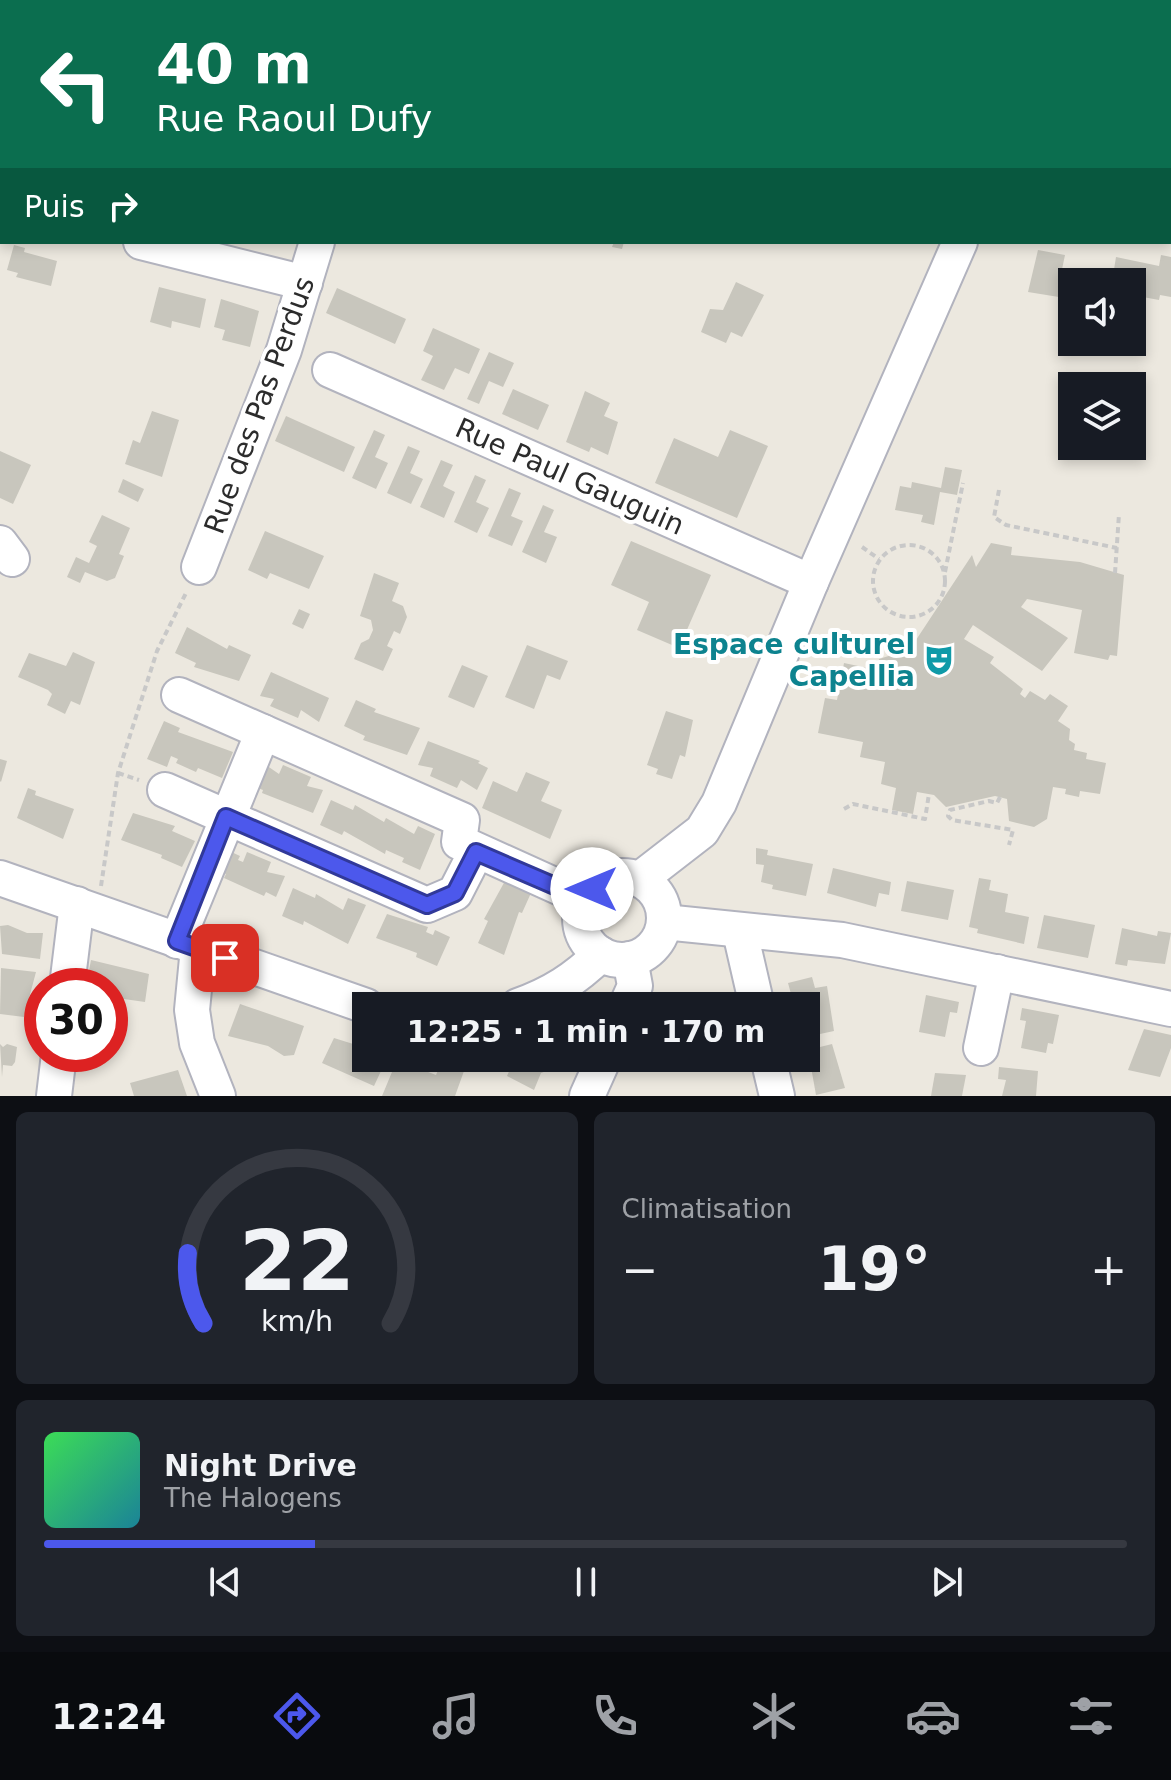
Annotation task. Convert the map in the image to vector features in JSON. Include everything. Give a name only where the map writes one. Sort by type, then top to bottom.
[{"type":"street","points":[[149,244],[305,283]]},
{"type":"street","name":"Rue des Pas Perdus","points":[[199,567],[284,350],[316,244]]},
{"type":"street","points":[[640,879],[702,831],[719,803],[811,582],[959,244]]},
{"type":"street","name":"Rue Paul Gauguin","points":[[330,370],[811,582]]},
{"type":"street","points":[[179,695],[462,820],[459,842],[585,899]]},
{"type":"street","points":[[218,1096],[197,1043],[188,944],[226,817],[263,732]]},
{"type":"street","points":[[165,790],[427,905],[455,893],[476,852]]},
{"type":"street","points":[[553,992],[615,957],[653,946],[664,922],[659,896],[640,879],[614,876],[592,889],[585,899],[581,924],[584,936],[615,957],[635,986],[632,992]]},
{"type":"street","points":[[0,878],[352,1001]]},
{"type":"street","points":[[72,968],[87,908]]},
{"type":"street","points":[[664,922],[842,940],[1171,1009]]},
{"type":"street","points":[[740,932],[754,992]]},
{"type":"street","points":[[981,1048],[997,972]]},
{"type":"street","points":[[54,1096],[57,1072]]},
{"type":"street","points":[[587,1096],[598,1072]]},
{"type":"street","points":[[771,1072],[777,1096]]},
{"type":"path","points":[[945,574],[933,553],[919,546],[901,545],[879,559],[872,575],[874,593],[884,608],[901,616],[919,616],[934,606],[944,591],[963,483]]},
{"type":"path","points":[[999,490],[994,517],[1006,525],[1117,548]]},
{"type":"path","points":[[1115,573],[1119,514]]},
{"type":"path","points":[[862,547],[879,559]]},
{"type":"path","points":[[87,908],[118,773],[157,651],[199,567]]},
{"type":"path","points":[[844,809],[853,804],[925,819],[929,794]]},
{"type":"path","points":[[1000,797],[997,803],[950,810],[948,816],[952,820],[1013,830],[1009,845]]},
{"type":"building","points":[[613,244],[623,244],[622,249],[612,247]]},
{"type":"building","points":[[14,245],[25,248],[24,252],[57,261],[51,286],[16,277],[18,273],[7,270]]},
{"type":"building","points":[[1038,250],[1065,255],[1062,268],[1058,268],[1058,297],[1028,292]]},
{"type":"building","points":[[1161,255],[1171,257],[1171,297],[1160,295],[1159,300],[1146,298],[1146,268],[1114,268],[1116,257],[1159,266]]},
{"type":"building","points":[[736,282],[764,295],[742,337],[731,332],[726,343],[701,332],[710,309],[723,310]]},
{"type":"building","points":[[159,287],[206,299],[200,328],[172,321],[171,328],[150,322]]},
{"type":"building","points":[[337,288],[406,319],[395,344],[326,313]]},
{"type":"building","points":[[221,299],[259,311],[250,347],[222,340],[225,330],[214,327]]},
{"type":"building","points":[[433,328],[480,349],[469,374],[455,368],[444,390],[421,380],[433,356],[423,351]]},
{"type":"building","points":[[489,352],[514,363],[503,387],[489,381],[479,404],[467,399]]},
{"type":"building","points":[[513,389],[549,405],[538,430],[502,414]]},
{"type":"building","points":[[585,391],[610,403],[604,416],[618,422],[608,455],[591,447],[589,452],[566,442]]},
{"type":"building","points":[[152,411],[179,420],[162,477],[125,464],[133,440],[140,443]]},
{"type":"building","points":[[286,416],[355,447],[344,472],[275,441]]},
{"type":"building","points":[[374,430],[385,435],[375,457],[388,463],[376,489],[352,478]]},
{"type":"building","points":[[730,430],[768,446],[737,518],[655,483],[674,438],[718,457]]},
{"type":"building","points":[[408,446],[420,451],[410,473],[423,479],[411,504],[387,493]]},
{"type":"building","points":[[0,451],[31,465],[13,504],[0,498]]},
{"type":"building","points":[[441,460],[453,465],[443,486],[455,492],[444,518],[420,507]]},
{"type":"building","points":[[945,467],[962,470],[957,495],[940,492],[934,525],[921,522],[923,515],[895,510],[900,486],[911,488],[912,482],[941,488]]},
{"type":"building","points":[[475,475],[486,480],[476,502],[489,508],[477,533],[454,522]]},
{"type":"building","points":[[123,479],[144,489],[138,502],[118,492]]},
{"type":"building","points":[[509,488],[521,493],[511,516],[523,521],[512,546],[488,536]]},
{"type":"building","points":[[543,505],[554,510],[544,532],[557,537],[546,563],[522,552]]},
{"type":"building","points":[[102,515],[130,528],[119,554],[124,556],[115,578],[107,581],[85,572],[80,583],[67,577],[76,557],[89,563],[97,546],[89,542]]},
{"type":"building","points":[[265,531],[324,556],[309,589],[270,573],[267,579],[248,570]]},
{"type":"building","points":[[631,541],[711,575],[679,648],[637,630],[649,602],[611,585]]},
{"type":"building","points":[[991,543],[1012,547],[1011,555],[1080,562],[1124,575],[1117,656],[1110,655],[1108,660],[1074,653],[1082,610],[1027,599],[1021,607],[1068,638],[1042,671],[973,625],[964,639],[994,657],[990,663],[1023,689],[1020,694],[1025,698],[1030,691],[1045,700],[1050,694],[1068,706],[1058,721],[1070,729],[1069,740],[1075,744],[1074,750],[1087,753],[1086,759],[1106,763],[1100,794],[1080,791],[1079,797],[1065,794],[1066,789],[1053,787],[1047,819],[1034,827],[1009,821],[1007,799],[995,796],[946,807],[934,795],[917,792],[913,814],[892,810],[896,788],[881,784],[885,762],[860,757],[863,742],[818,733],[825,698],[837,700],[844,663],[877,670],[879,659],[895,654],[899,639],[916,640],[972,555],[976,567]]},
{"type":"building","points":[[374,573],[399,583],[392,601],[403,606],[407,617],[400,634],[394,631],[387,646],[393,649],[383,671],[354,659],[361,643],[369,639],[373,630],[371,620],[360,616]]},
{"type":"building","points":[[299,609],[310,614],[303,629],[292,624]]},
{"type":"building","points":[[187,627],[227,649],[229,645],[251,655],[239,681],[194,667],[196,663],[175,653]]},
{"type":"building","points":[[527,645],[568,661],[560,680],[547,675],[534,709],[505,697]]},
{"type":"building","points":[[73,652],[95,662],[80,705],[71,701],[65,714],[47,705],[52,694],[48,690],[18,677],[29,653],[66,666]]},
{"type":"building","points":[[462,665],[488,676],[474,708],[448,697]]},
{"type":"building","points":[[271,672],[329,698],[319,722],[301,710],[298,718],[270,706],[274,699],[260,696]]},
{"type":"building","points":[[356,700],[376,709],[374,712],[420,728],[407,755],[363,740],[365,736],[344,726]]},
{"type":"building","points":[[666,711],[693,720],[685,757],[680,755],[672,779],[656,774],[658,769],[647,765]]},
{"type":"building","points":[[164,721],[180,728],[178,732],[233,752],[222,778],[198,768],[196,772],[176,763],[178,759],[171,756],[167,767],[147,759]]},
{"type":"building","points":[[428,741],[480,761],[478,763],[488,768],[477,790],[461,780],[457,788],[430,776],[433,768],[418,765]]},
{"type":"building","points":[[0,759],[7,761],[1,782],[0,781]]},
{"type":"building","points":[[263,763],[279,774],[283,765],[311,777],[307,786],[323,790],[313,813],[262,793],[263,790],[253,786]]},
{"type":"building","points":[[526,772],[550,782],[541,801],[562,810],[550,839],[482,808],[493,781],[517,792]]},
{"type":"building","points":[[28,788],[36,791],[35,795],[74,809],[63,839],[17,818]]},
{"type":"building","points":[[331,800],[353,810],[355,805],[384,822],[386,818],[414,834],[418,826],[435,834],[420,870],[402,862],[404,858],[386,850],[385,854],[344,831],[342,835],[320,825]]},
{"type":"building","points":[[133,813],[175,826],[172,831],[195,841],[182,867],[161,858],[162,855],[121,840]]},
{"type":"building","points":[[756,848],[768,850],[767,855],[813,864],[806,896],[772,889],[773,885],[761,882],[764,865],[756,864]]},
{"type":"building","points":[[225,849],[240,856],[238,860],[243,862],[247,852],[271,862],[267,872],[285,876],[276,897],[266,892],[264,896],[224,878],[226,874],[216,870]]},
{"type":"building","points":[[833,868],[891,882],[889,895],[879,893],[876,907],[827,893]]},
{"type":"building","points":[[979,878],[991,880],[989,890],[1008,894],[1005,912],[1029,917],[1024,944],[977,933],[978,929],[969,927]]},
{"type":"building","points":[[505,881],[531,893],[522,913],[519,912],[504,955],[478,943],[488,921],[484,919]]},
{"type":"building","points":[[907,881],[954,890],[948,920],[901,911]]},
{"type":"building","points":[[293,888],[315,898],[316,894],[343,910],[348,898],[366,905],[348,944],[304,921],[303,925],[282,916]]},
{"type":"building","points":[[387,914],[428,927],[426,932],[433,935],[435,930],[450,937],[437,966],[416,957],[417,953],[376,938]]},
{"type":"building","points":[[1044,915],[1095,925],[1088,958],[1037,948]]},
{"type":"building","points":[[8,925],[27,933],[43,933],[40,959],[2,954],[0,926]]},
{"type":"building","points":[[1122,928],[1157,936],[1158,931],[1171,933],[1165,964],[1128,960],[1127,966],[1115,964]]},
{"type":"building","points":[[91,960],[124,968],[89,968]]},
{"type":"building","points":[[1,968],[24,971],[24,1017],[0,1014]]},
{"type":"building","points":[[128,969],[149,974],[145,1002],[128,1000]]},
{"type":"building","points":[[812,977],[815,988],[827,986],[834,1031],[820,1034],[820,992],[790,992],[788,983]]},
{"type":"building","points":[[926,995],[959,1002],[957,1013],[950,1012],[945,1037],[919,1032]]},
{"type":"building","points":[[240,1004],[304,1026],[294,1055],[284,1056],[268,1046],[228,1036]]},
{"type":"building","points":[[1022,1008],[1059,1015],[1053,1044],[1048,1043],[1046,1053],[1021,1048],[1026,1021],[1020,1020]]},
{"type":"building","points":[[1144,1029],[1171,1035],[1171,1048],[1160,1077],[1128,1070]]},
{"type":"building","points":[[334,1038],[352,1044],[352,1072],[380,1072],[374,1086],[322,1063]]},
{"type":"building","points":[[0,1044],[3,1047],[7,1044],[17,1047],[15,1062],[12,1066],[3,1065],[2,1077]]},
{"type":"building","points":[[832,1044],[845,1088],[816,1095],[812,1072],[820,1072],[820,1047]]},
{"type":"building","points":[[999,1067],[1038,1071],[1036,1096],[1002,1096],[1006,1080],[998,1079]]},
{"type":"building","points":[[178,1070],[187,1096],[134,1096],[130,1083]]},
{"type":"building","points":[[392,1072],[428,1072],[436,1075],[437,1072],[464,1072],[455,1096],[382,1096]]},
{"type":"building","points":[[509,1072],[544,1072],[534,1090],[507,1076]]},
{"type":"building","points":[[935,1073],[966,1075],[962,1096],[931,1096]]},
{"type":"place","name":"Espace culturel Capellia","points":[[939,660]]},
{"type":"route","points":[[225,958],[177,941],[226,817],[427,905],[455,893],[476,852],[585,899],[592,889]]}]
